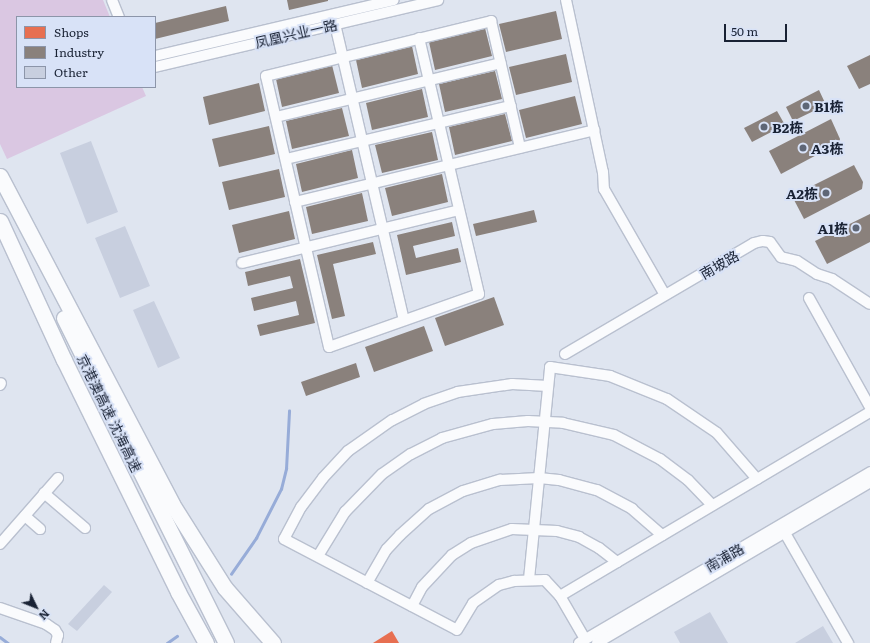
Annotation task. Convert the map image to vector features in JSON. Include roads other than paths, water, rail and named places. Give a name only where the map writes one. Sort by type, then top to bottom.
[{"type":"highway","points":[[0,176],[172,504],[221,582],[273,643]]},
{"type":"highway","name":"京港澳高速 沈海高速","points":[[0,180],[79,350],[226,643]]},
{"type":"highway","name":"京港澳高速 沈海高速","points":[[2,226],[64,360],[178,592],[206,643]]},
{"type":"street","points":[[112,0],[119,16]]},
{"type":"street","name":"凤凰兴业一路","points":[[156,56],[394,0]]},
{"type":"street","name":"凤凰兴业一路","points":[[156,66],[438,0]]},
{"type":"street","points":[[566,0],[603,172],[604,189],[666,295]]},
{"type":"street","points":[[419,38],[478,294],[329,347],[266,76],[419,38],[491,21],[520,148]]},
{"type":"street","points":[[335,24],[404,320]]},
{"type":"street","points":[[276,117],[501,63]]},
{"type":"street","points":[[286,159],[511,106]]},
{"type":"street","points":[[296,202],[594,130]]},
{"type":"street","points":[[242,263],[459,210]]},
{"type":"street","name":"南坡路","points":[[565,354],[754,243],[763,241],[770,242],[781,258],[796,261],[817,274],[832,279],[870,304]]},
{"type":"street","points":[[809,298],[870,407]]},
{"type":"street","points":[[530,579],[550,367],[610,376],[648,390],[684,409],[706,425],[731,447],[757,479]]},
{"type":"street","points":[[548,386],[494,386],[452,394],[407,411],[362,440],[323,478],[301,507],[284,539],[456,630],[473,604],[485,593],[506,583],[530,579],[545,580],[560,596],[582,641]]},
{"type":"street","points":[[560,596],[870,412]]},
{"type":"street","points":[[318,556],[335,526],[357,498],[382,474],[411,454],[442,438],[476,428],[510,422],[544,421],[597,430],[645,450],[688,480],[712,505]]},
{"type":"street","name":"南浦路","points":[[582,641],[870,472]]},
{"type":"street","points":[[2,539],[25,516],[58,478]]},
{"type":"street","points":[[367,583],[387,549],[400,535],[435,506],[482,484],[500,480],[539,478],[578,484],[615,499],[643,517],[662,535]]},
{"type":"street","name":"南浦路","points":[[597,643],[870,482]]},
{"type":"street","points":[[44,493],[85,528]]},
{"type":"street","points":[[25,516],[40,529]]},
{"type":"street","points":[[412,606],[436,570],[471,543],[512,529],[534,528],[579,537],[599,548],[618,562]]},
{"type":"street","points":[[785,533],[848,643]]},
{"type":"street","points":[[0,608],[55,630],[58,635],[56,643]]},
{"type":"waterway","points":[[231,574],[256,538],[281,489],[286,469],[289,411]]},
{"type":"waterway","points":[[167,643],[177,636]]},
{"type":"waterway","points":[[0,637],[8,643]]},
{"type":"place","name":"B1栋","points":[[806,106]]},
{"type":"place","name":"B2栋","points":[[764,127]]},
{"type":"place","name":"A3栋","points":[[803,148]]},
{"type":"place","name":"A2栋","points":[[826,193]]},
{"type":"place","name":"A1栋","points":[[856,228]]}]
